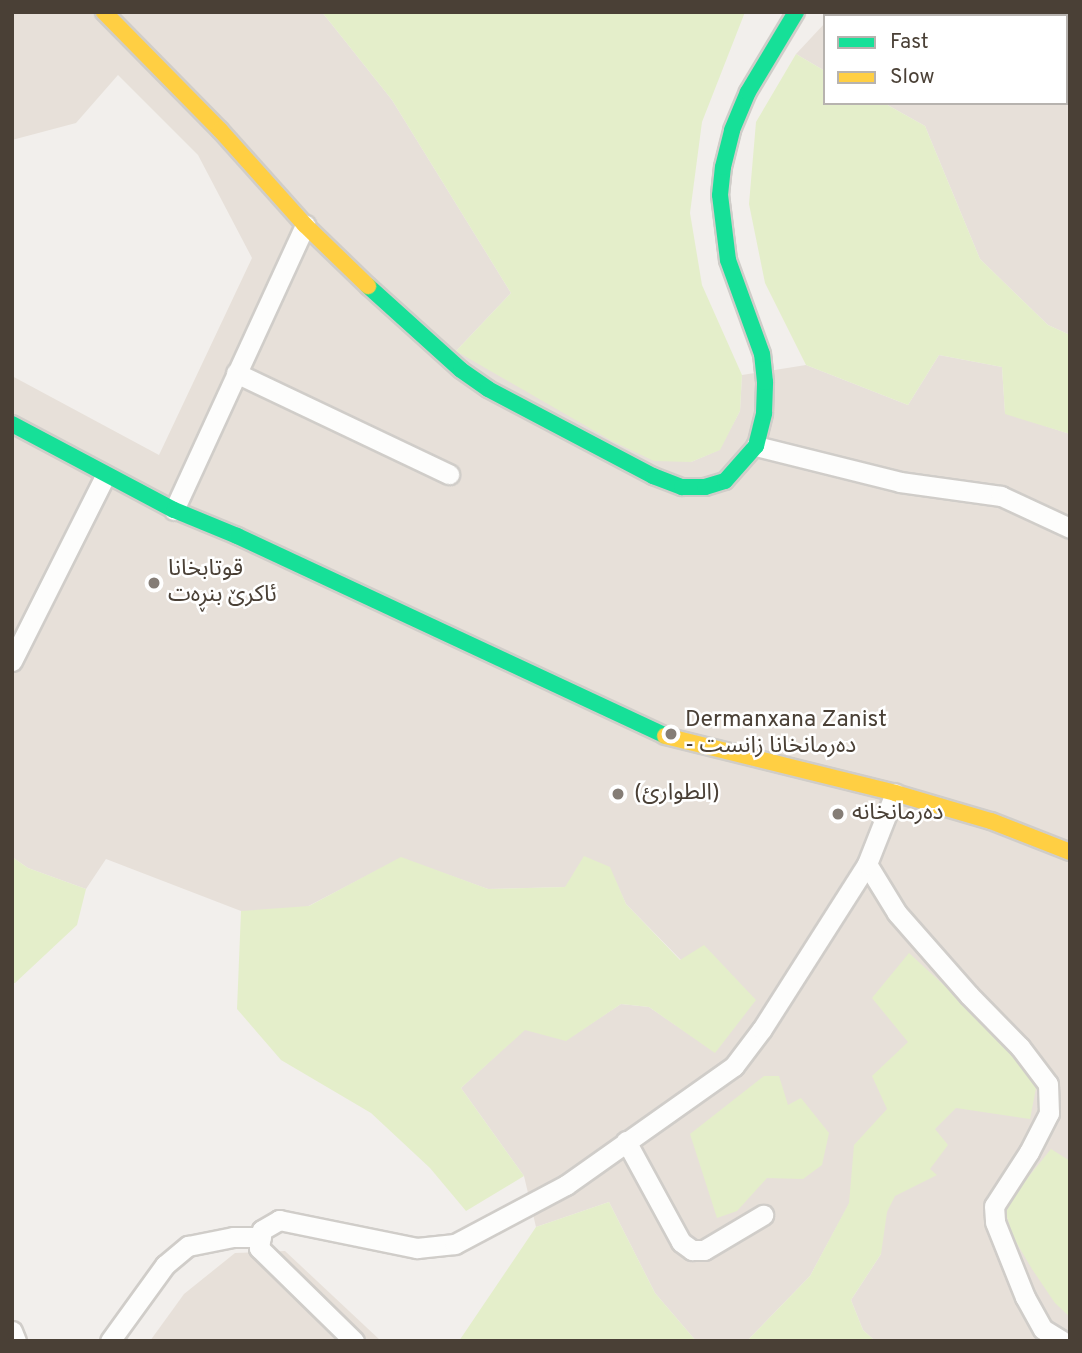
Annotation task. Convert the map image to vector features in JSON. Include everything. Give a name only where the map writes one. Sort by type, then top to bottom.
[{"type":"street","points":[[104,12],[220,130],[305,225],[404,321],[488,389],[653,476],[682,487],[705,487],[725,481],[756,446],[764,413],[762,354],[728,260],[721,185],[732,130],[748,92],[796,12]]},
{"type":"street","points":[[174,510],[305,225]]},
{"type":"street","points":[[236,373],[449,474]]},
{"type":"street","points":[[12,424],[105,476],[174,510],[237,536],[675,741],[895,793],[991,821],[1070,852]]},
{"type":"street","points":[[756,446],[900,482],[1001,496],[1070,528]]},
{"type":"street","points":[[12,661],[105,476]]},
{"type":"street","points":[[354,1341],[259,1248],[262,1230],[279,1220],[416,1248],[455,1244],[566,1185],[734,1066],[762,1029],[867,864],[895,793]]},
{"type":"street","points":[[867,864],[897,914],[969,995],[1020,1047],[1048,1084],[1049,1113],[1029,1152],[994,1206],[995,1222],[1024,1297],[1043,1329],[1062,1341]]},
{"type":"street","points":[[625,1141],[681,1242],[692,1250],[704,1250],[763,1215]]},
{"type":"street","points":[[110,1341],[165,1265],[188,1247],[233,1237],[261,1237]]},
{"type":"street","points":[[12,1331],[16,1341]]},
{"type":"shaded area","points":[[12,12],[322,12],[392,100],[511,293],[456,351],[691,462],[719,450],[740,411],[742,375],[806,365],[908,405],[939,355],[1002,367],[1005,413],[1070,434],[1070,1341],[875,1341],[863,1330],[851,1300],[881,1254],[849,1204],[810,1276],[747,1341],[696,1341],[655,1293],[609,1202],[536,1227],[524,1176],[461,1088],[525,1029],[566,1040],[621,1004],[649,1007],[715,1052],[681,960],[626,904],[609,867],[565,887],[488,889],[401,858],[295,913],[241,911],[106,859],[86,889],[28,868],[12,857],[12,376],[159,455],[252,258],[198,155],[118,75],[76,123],[12,140]]},
{"type":"shaded area","points":[[1070,12],[1070,335],[1048,325],[980,259],[925,126],[888,105],[1068,105],[1068,14],[834,14]]},
{"type":"shaded area","points":[[823,25],[823,70],[796,54]]},
{"type":"shaded area","points":[[285,1251],[381,1341],[150,1341],[184,1294],[235,1253]]},
{"type":"green space","points":[[322,12],[745,12],[702,122],[690,213],[702,285],[742,375],[740,411],[720,450],[691,462],[654,461],[612,441],[456,351],[511,293],[392,100]]},
{"type":"green space","points":[[796,54],[823,70],[823,105],[888,105],[925,126],[980,259],[1048,325],[1070,335],[1070,434],[1005,414],[1002,367],[939,355],[908,405],[806,365],[765,283],[749,204],[756,122]]},
{"type":"green space","points":[[584,856],[610,867],[626,904],[680,960],[704,945],[756,1000],[715,1053],[649,1007],[621,1004],[566,1041],[525,1030],[461,1088],[524,1176],[466,1211],[430,1168],[371,1113],[281,1060],[237,1009],[241,911],[309,906],[401,857],[488,889],[565,887]]},
{"type":"green space","points":[[12,857],[28,868],[86,889],[77,925],[15,983],[12,983]]},
{"type":"green space","points":[[909,953],[1013,1049],[1036,1088],[1030,1119],[956,1108],[935,1129],[948,1145],[930,1169],[937,1175],[895,1196],[887,1212],[881,1254],[851,1300],[863,1330],[875,1341],[747,1341],[810,1276],[849,1203],[854,1145],[887,1109],[872,1076],[908,1042],[872,998]]},
{"type":"green space","points":[[764,1076],[779,1076],[788,1105],[801,1098],[829,1133],[822,1165],[803,1179],[767,1178],[737,1211],[717,1218],[690,1134]]},
{"type":"green space","points":[[1051,1149],[1070,1161],[1070,1317],[1055,1303],[1032,1269],[1013,1237],[1004,1207]]},
{"type":"green space","points":[[609,1202],[655,1293],[696,1341],[459,1341],[536,1227]]},
{"type":"traffic: fast","points":[[368,286],[461,370],[488,389],[653,476],[682,487],[705,487],[725,481],[756,446],[764,413],[765,382],[762,354],[728,260],[720,195],[723,167],[732,130],[748,92],[796,12]]},
{"type":"traffic: fast","points":[[12,424],[174,510],[237,536],[665,736]]},
{"type":"traffic: slow","points":[[104,12],[220,130],[305,225],[368,286]]},
{"type":"traffic: slow","points":[[665,736],[895,793],[991,821],[1070,852]]},
{"type":"place","name":"قوتابخانا ئاکرێ بنڕەت","points":[[154,583]]},
{"type":"place","name":"Dermanxana Zanist - ده‌رمانخانا زانست","points":[[671,734]]},
{"type":"place","name":"(الطوارئ)","points":[[618,794]]},
{"type":"place","name":"دەرمانخانە","points":[[838,814]]}]
